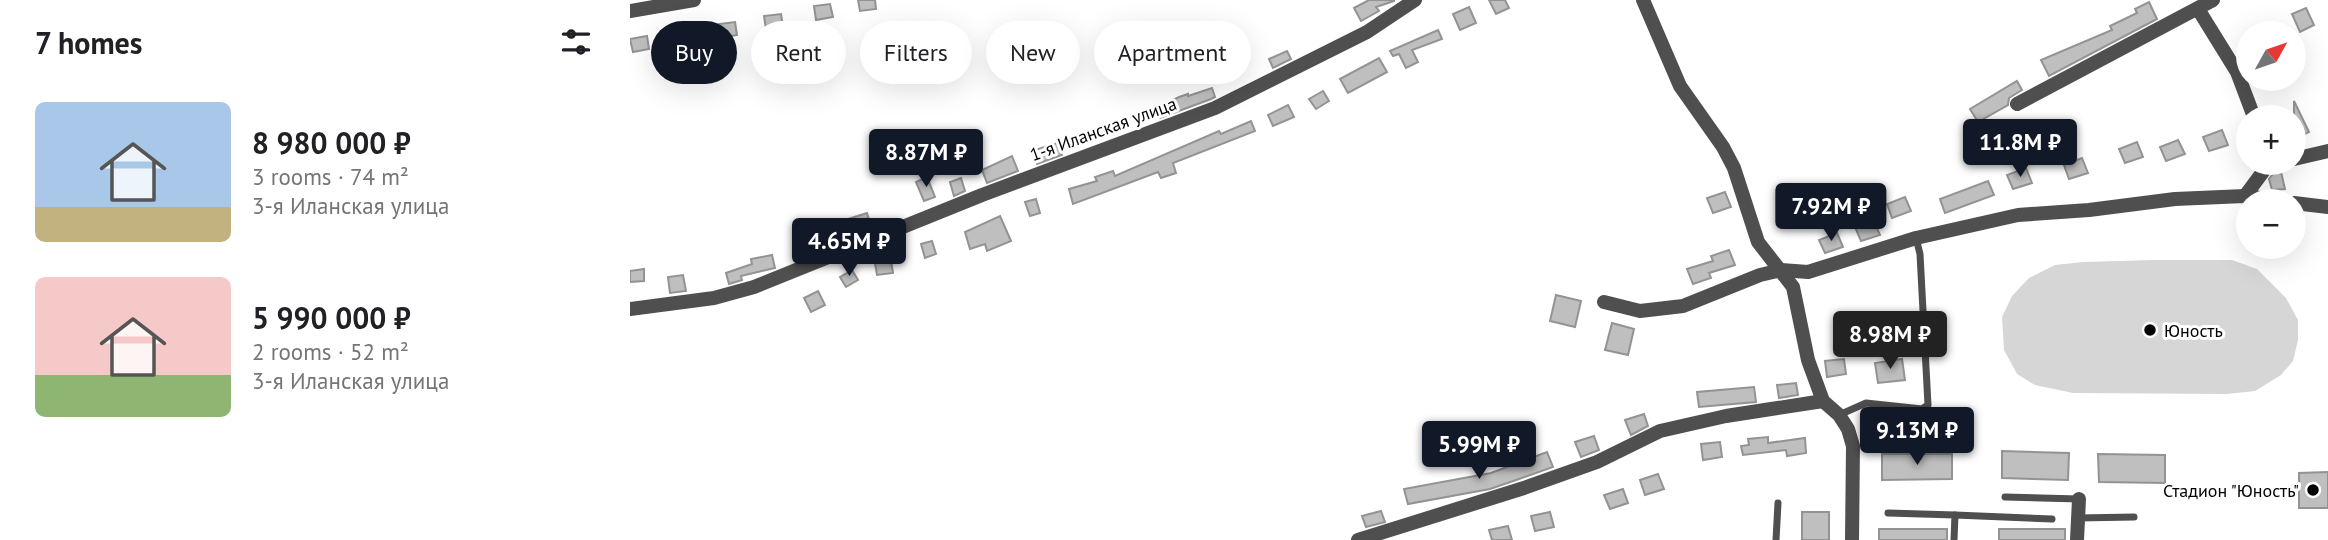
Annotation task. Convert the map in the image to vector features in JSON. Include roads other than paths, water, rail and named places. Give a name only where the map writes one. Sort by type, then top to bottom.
[{"type":"street","points":[[630,11],[694,0]]},
{"type":"street","name":"1-я Иланская улица","points":[[630,309],[714,298],[754,287],[982,195],[1215,108],[1367,32],[1415,0]]},
{"type":"street","points":[[1643,0],[1679,86],[1723,147],[1734,168],[1758,242],[1793,287],[1808,360],[1823,401],[1839,415],[1849,429],[1853,446],[1852,540]]},
{"type":"street","points":[[2017,104],[2213,0]]},
{"type":"street","points":[[2199,9],[2237,72],[2249,105]]},
{"type":"street","points":[[2306,156],[2328,151]]},
{"type":"street","points":[[2251,189],[2262,175]]},
{"type":"street","points":[[1604,302],[1640,311],[1683,306],[1760,275],[1781,270],[1808,272],[1916,238],[2018,215],[2090,210],[2175,199],[2236,196]]},
{"type":"street","points":[[2306,204],[2328,207]]},
{"type":"street","points":[[1358,540],[1597,462],[1660,431],[1726,416],[1823,401]]},
{"type":"street","points":[[2077,540],[2079,499]]},
{"type":"lane","points":[[1839,415],[1866,403],[1922,409],[1928,405],[1920,254],[1916,238]]},
{"type":"lane","points":[[2005,497],[2079,499]]},
{"type":"lane","points":[[1776,540],[1778,503]]},
{"type":"lane","points":[[1888,513],[2052,519]]},
{"type":"lane","points":[[1954,540],[1955,515]]},
{"type":"lane","points":[[2078,518],[2134,517]]},
{"type":"place","name":"Юность","points":[[2150,330]]},
{"type":"place","name":"Стадион \"Юность\"","points":[[2313,490]]}]
